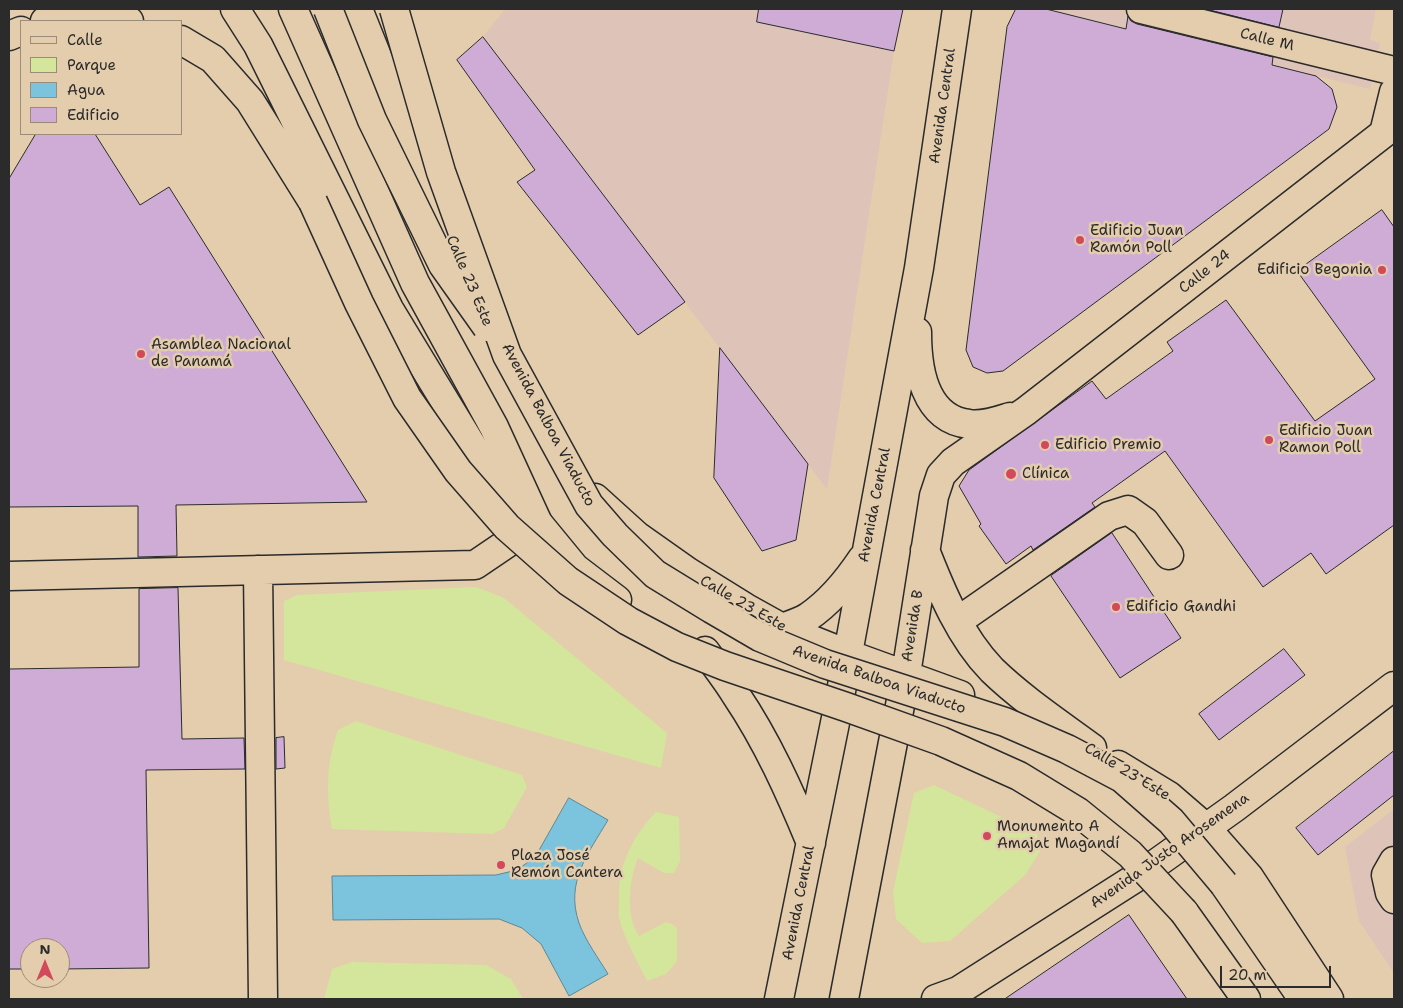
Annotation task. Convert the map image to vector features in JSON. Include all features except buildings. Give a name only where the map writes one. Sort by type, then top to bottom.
[{"type":"main road","points":[[235,9],[249,38],[313,202],[359,303],[407,398],[464,478],[507,527],[568,581],[628,621],[677,646],[725,666],[846,706],[941,741],[1019,776],[1078,812],[1130,854],[1184,912],[1246,999]]},
{"type":"main road","points":[[235,9],[258,45],[390,309],[474,449],[575,568],[632,612],[765,682],[837,713],[894,733],[1003,782],[1060,815],[1140,875],[1222,976],[1237,999]]},
{"type":"main road","points":[[293,9],[415,284],[494,427],[538,523]]},
{"type":"main road","points":[[328,9],[372,120],[443,265],[507,355]]},
{"type":"main road","name":"Calle 23 Este","points":[[358,9],[464,273],[512,381],[547,438],[587,490],[637,536],[688,572],[782,628],[847,654],[1017,716],[1092,748],[1169,796],[1206,828],[1249,877],[1329,999]]},
{"type":"main road","name":"Avenida Balboa Viaducto","points":[[394,9],[441,172],[507,355],[589,505],[615,535],[655,574],[712,610],[768,640],[825,664],[1005,722],[1067,749],[1122,778],[1171,821],[1224,884],[1303,999]]},
{"type":"main road","name":"Avenida Central","points":[[779,999],[837,713],[919,268],[958,9]]},
{"type":"main road","name":"Calle M","points":[[1140,9],[1394,71]]},
{"type":"main road","points":[[58,20],[108,16],[125,20]]},
{"type":"main road","points":[[182,41],[213,59],[250,101],[313,202]]},
{"type":"main road","name":"Calle 24","points":[[1026,412],[1389,129],[1394,92]]},
{"type":"main road","points":[[919,268],[918,361],[925,390],[932,401],[942,413],[954,420],[968,424],[994,422],[1026,412]]},
{"type":"main road","name":"Avenida B","points":[[844,999],[906,674],[934,496],[941,475],[954,462],[1026,412]]},
{"type":"main road","points":[[958,621],[1109,516],[1128,510],[1145,522],[1169,555]]},
{"type":"main road","points":[[9,576],[475,565],[538,523]]},
{"type":"main road","points":[[925,550],[938,584],[958,621],[971,644],[992,669],[1027,700],[1092,748]]},
{"type":"main road","points":[[782,628],[807,618],[829,599],[850,577],[866,553]]},
{"type":"main road","points":[[258,570],[263,999]]},
{"type":"main road","points":[[705,651],[737,695],[766,746],[790,793],[811,843]]},
{"type":"main road","name":"Avenida Justo Arosemena","points":[[936,999],[958,991],[1140,875],[1234,808],[1394,686]]},
{"type":"main road","points":[[1394,862],[1386,875],[1390,893],[1394,899]]},
{"type":"shaded area","points":[[505,9],[784,9],[781,27],[894,51],[827,489],[483,37]]},
{"type":"shaded area","points":[[1046,9],[1241,9],[1280,19],[1283,9],[1376,9],[1370,40],[1380,43],[1370,89]]},
{"type":"shaded area","points":[[1394,809],[1394,973],[1359,921],[1345,847]]},
{"type":"green space","points":[[476,587],[504,598],[667,733],[661,768],[284,660],[284,601],[297,595]]},
{"type":"green space","points":[[356,721],[522,775],[527,787],[504,828],[493,834],[332,829],[328,791],[331,755],[338,730]]},
{"type":"green space","points":[[934,785],[1037,834],[1040,851],[1025,875],[950,941],[922,943],[896,919],[893,892],[914,793]]},
{"type":"green space","points":[[656,812],[679,817],[680,861],[674,873],[664,873],[638,858],[632,877],[630,908],[639,936],[666,922],[677,928],[677,961],[666,974],[647,981],[628,942],[619,918],[619,886],[628,852],[640,831]]},
{"type":"green space","points":[[352,962],[486,965],[511,979],[523,999],[324,999],[332,969]]},
{"type":"water","points":[[569,798],[608,820],[581,869],[575,894],[575,908],[588,943],[608,974],[569,996],[541,944],[522,928],[499,919],[333,920],[332,876],[496,875],[517,870],[535,857]]},
{"type":"place","name":"Edificio Juan Ramón Poll","points":[[1080,240]]},
{"type":"place","name":"Edificio Begonia","points":[[1382,270]]},
{"type":"place","name":"Asamblea Nacional de Panamá","points":[[141,354]]},
{"type":"place","name":"Edificio Juan Ramon Poll","points":[[1269,440]]},
{"type":"place","name":"Edificio Premio","points":[[1045,445]]},
{"type":"place","name":"Clínica","points":[[1011,474]]},
{"type":"place","name":"Edificio Gandhi","points":[[1116,607]]},
{"type":"place","name":"Monumento A Amajat Magandí","points":[[987,836]]},
{"type":"place","name":"Plaza José Remón Cantera","points":[[501,865]]}]
